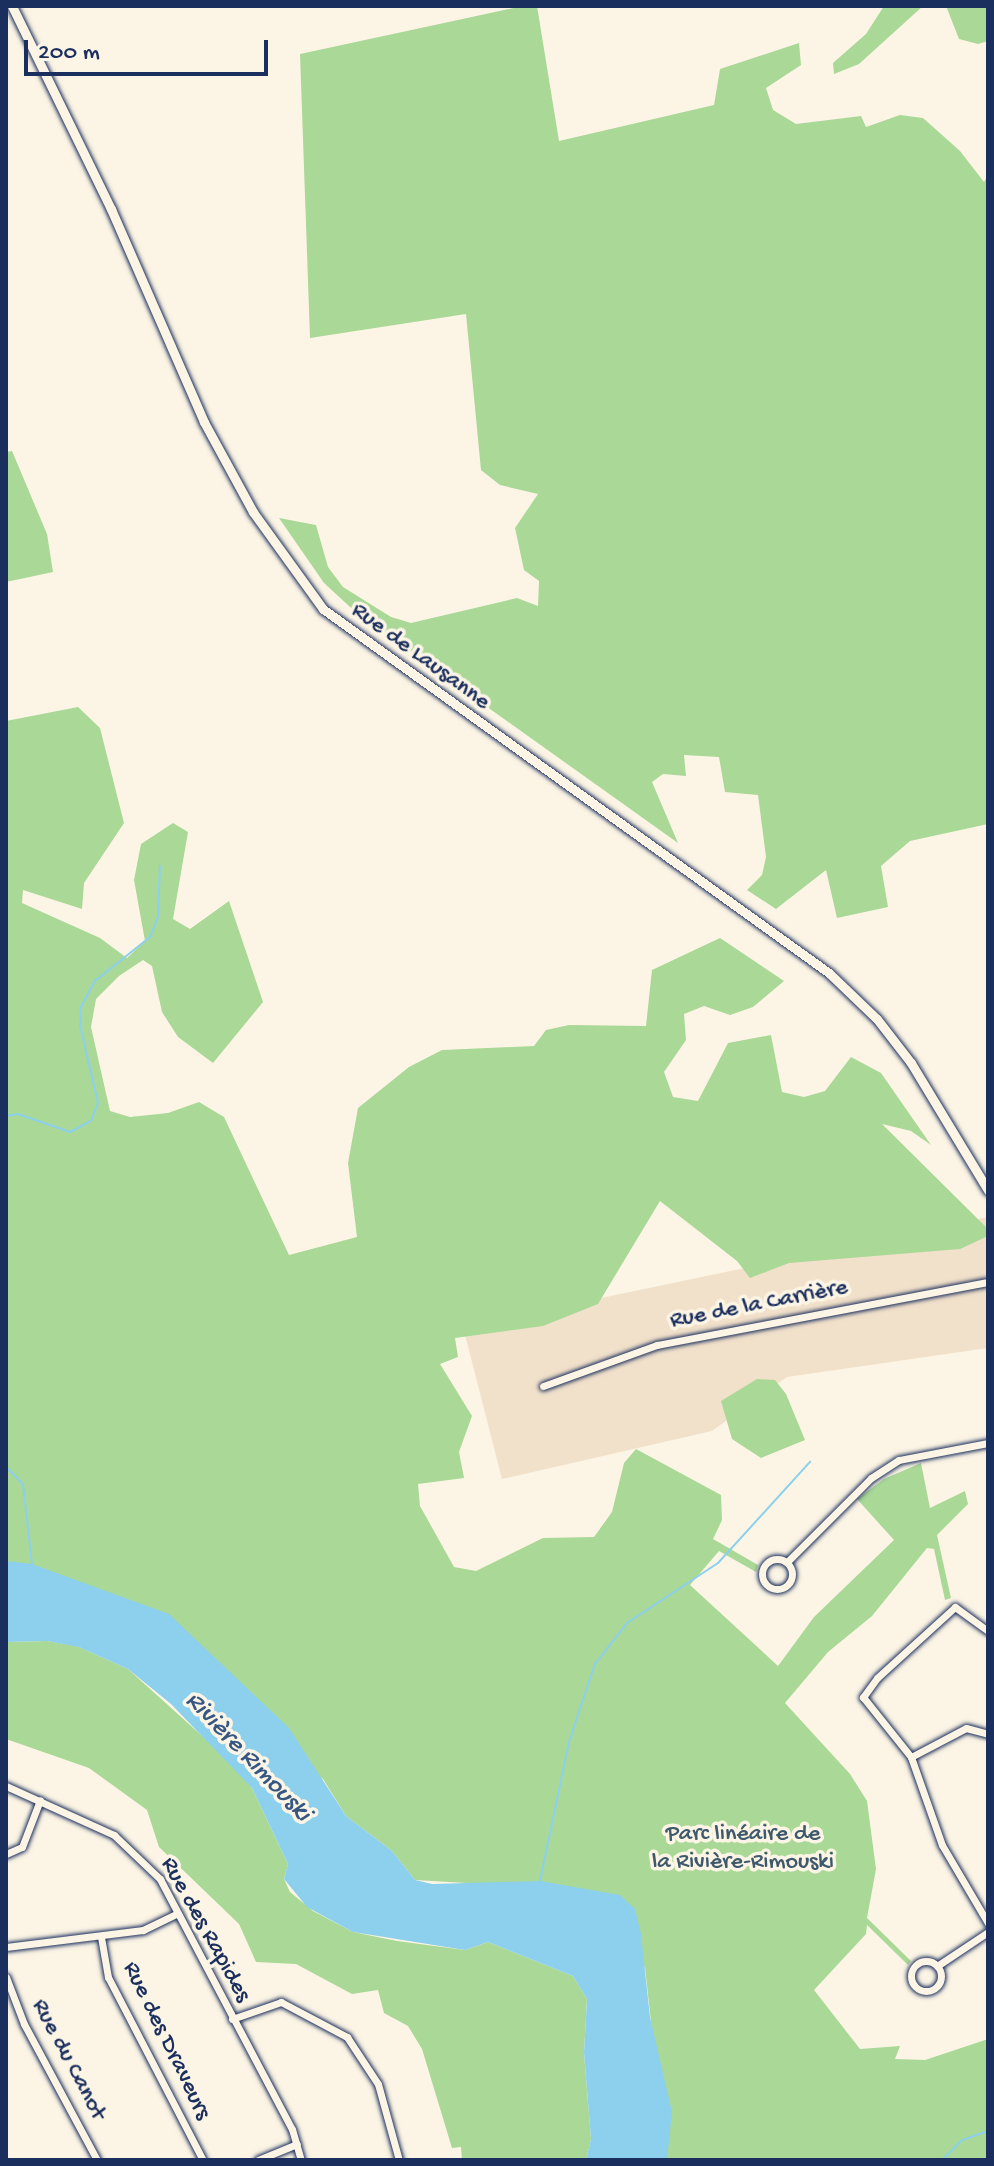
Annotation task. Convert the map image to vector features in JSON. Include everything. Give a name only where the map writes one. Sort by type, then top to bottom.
[{"type":"street","name":"Rue de Lausanne","points":[[12,6],[111,209],[204,422],[253,512],[323,609],[829,973],[877,1019],[911,1063],[988,1190]]},
{"type":"street","name":"Rue de la Carrière","points":[[543,1386],[657,1345],[988,1282]]},
{"type":"street","points":[[787,1562],[792,1575],[788,1584],[779,1588],[766,1584],[763,1570],[768,1562],[787,1562],[871,1478],[899,1460],[988,1443]]},
{"type":"street","points":[[988,1631],[955,1607],[865,1691],[865,1704],[911,1757],[942,1845],[988,1923]]},
{"type":"street","points":[[911,1757],[966,1728],[988,1734]]},
{"type":"street","name":"Rue des Rapides","points":[[6,1786],[40,1800],[131,1848],[160,1879],[297,2144],[301,2160]]},
{"type":"street","points":[[6,1854],[22,1847],[40,1800]]},
{"type":"street","points":[[6,1947],[143,1930],[176,1914]]},
{"type":"street","points":[[937,1966],[988,1932]]},
{"type":"street","name":"Rue des Draveurs","points":[[101,1937],[108,1977],[203,2160]]},
{"type":"street","points":[[930,1961],[937,1966],[942,1975],[935,1989],[915,1988],[911,1973],[916,1964],[930,1961]]},
{"type":"street","name":"Rue du Canot","points":[[6,1977],[24,2024],[97,2160]]},
{"type":"street","points":[[232,2019],[281,2002],[347,2037],[378,2084],[392,2118],[399,2160]]},
{"type":"street","points":[[258,2160],[297,2144]]},
{"type":"shaded area","points":[[988,1217],[988,1348],[787,1377],[712,1431],[502,1479],[463,1327]]},
{"type":"green space","points":[[523,6],[537,6],[559,141],[714,105],[720,69],[799,43],[801,65],[766,88],[773,110],[796,124],[861,116],[866,127],[900,115],[923,118],[960,151],[984,182],[988,175],[988,824],[910,841],[881,866],[888,907],[837,918],[826,870],[776,909],[747,890],[762,875],[766,857],[758,795],[725,792],[719,757],[684,755],[686,776],[663,774],[652,782],[678,843],[361,617],[324,583],[279,518],[316,525],[328,567],[343,587],[391,617],[411,623],[517,598],[538,606],[539,581],[524,570],[515,528],[538,494],[500,485],[481,470],[466,314],[310,338],[300,54]]},
{"type":"green space","points":[[884,6],[923,6],[859,64],[834,74],[833,63],[866,34]]},
{"type":"green space","points":[[946,6],[988,6],[988,41],[978,44],[959,39]]},
{"type":"green space","points":[[12,451],[47,534],[53,572],[6,582],[6,452]]},
{"type":"green space","name":"Parc linéaire de la Rivière-Rimouski","points":[[78,707],[100,728],[124,823],[84,883],[82,909],[23,890],[22,903],[100,938],[127,958],[145,941],[134,880],[141,844],[173,823],[188,832],[173,919],[190,929],[229,901],[263,1002],[213,1063],[178,1037],[162,1012],[152,966],[143,960],[119,976],[96,999],[91,1027],[110,1111],[130,1117],[168,1113],[199,1102],[224,1117],[289,1255],[357,1237],[348,1163],[358,1108],[409,1067],[442,1050],[534,1046],[546,1030],[569,1025],[646,1026],[652,970],[720,938],[784,981],[753,1007],[730,1015],[704,1006],[684,1014],[686,1040],[664,1072],[673,1097],[698,1101],[728,1043],[771,1035],[782,1092],[804,1097],[825,1091],[851,1057],[881,1073],[931,1145],[911,1131],[882,1124],[988,1229],[988,1236],[960,1249],[789,1263],[750,1278],[737,1261],[660,1201],[598,1304],[543,1326],[455,1338],[458,1357],[440,1364],[472,1416],[459,1452],[464,1478],[418,1484],[420,1506],[454,1567],[476,1571],[543,1538],[594,1537],[612,1512],[624,1463],[636,1449],[721,1495],[722,1520],[713,1539],[758,1565],[756,1572],[719,1551],[690,1585],[778,1666],[814,1617],[894,1540],[857,1499],[884,1479],[921,1463],[930,1508],[965,1491],[968,1504],[937,1535],[951,1598],[945,1600],[934,1549],[927,1548],[872,1616],[828,1652],[785,1703],[850,1774],[867,1801],[876,1869],[867,1918],[911,1961],[908,1965],[867,1925],[866,1934],[814,1990],[860,2049],[900,2046],[895,2059],[925,2060],[988,2039],[988,2160],[666,2160],[645,1967],[466,1883],[415,1880],[392,1851],[346,1816],[323,1779],[6,1570],[6,721]]},
{"type":"green space","points":[[757,1379],[775,1380],[786,1394],[805,1440],[761,1458],[732,1439],[721,1401]]},
{"type":"green space","points":[[47,1641],[77,1646],[128,1669],[231,1762],[252,1788],[288,1864],[284,1879],[290,1892],[313,1911],[353,1932],[397,1941],[465,1950],[488,1942],[573,1976],[587,1999],[584,2053],[591,2139],[586,2160],[462,2160],[461,2147],[452,2148],[422,2049],[408,2026],[384,2013],[378,1990],[352,1994],[296,1964],[256,1962],[239,1924],[159,1847],[147,1810],[89,1768],[6,1739],[6,1642]]},
{"type":"water","name":"Rivière Rimouski","points":[[6,1561],[32,1564],[169,1614],[289,1728],[346,1816],[392,1851],[415,1880],[432,1884],[540,1881],[620,1895],[635,1909],[641,1934],[650,2017],[672,2112],[667,2160],[586,2160],[591,2139],[584,2053],[587,1999],[573,1976],[488,1942],[465,1950],[353,1932],[307,1907],[284,1879],[288,1864],[252,1788],[171,1704],[128,1669],[79,1647],[47,1641],[6,1642]]},
{"type":"waterway","points":[[6,1116],[18,1114],[70,1132],[91,1121],[98,1103],[80,1025],[81,1007],[95,981],[150,937],[158,917],[160,866]]},
{"type":"waterway","points":[[540,1881],[569,1742],[595,1664],[627,1623],[718,1563],[810,1462]]},
{"type":"waterway","points":[[6,1467],[23,1484],[32,1564]]},
{"type":"waterway","points":[[942,2160],[962,2140],[988,2131]]}]
